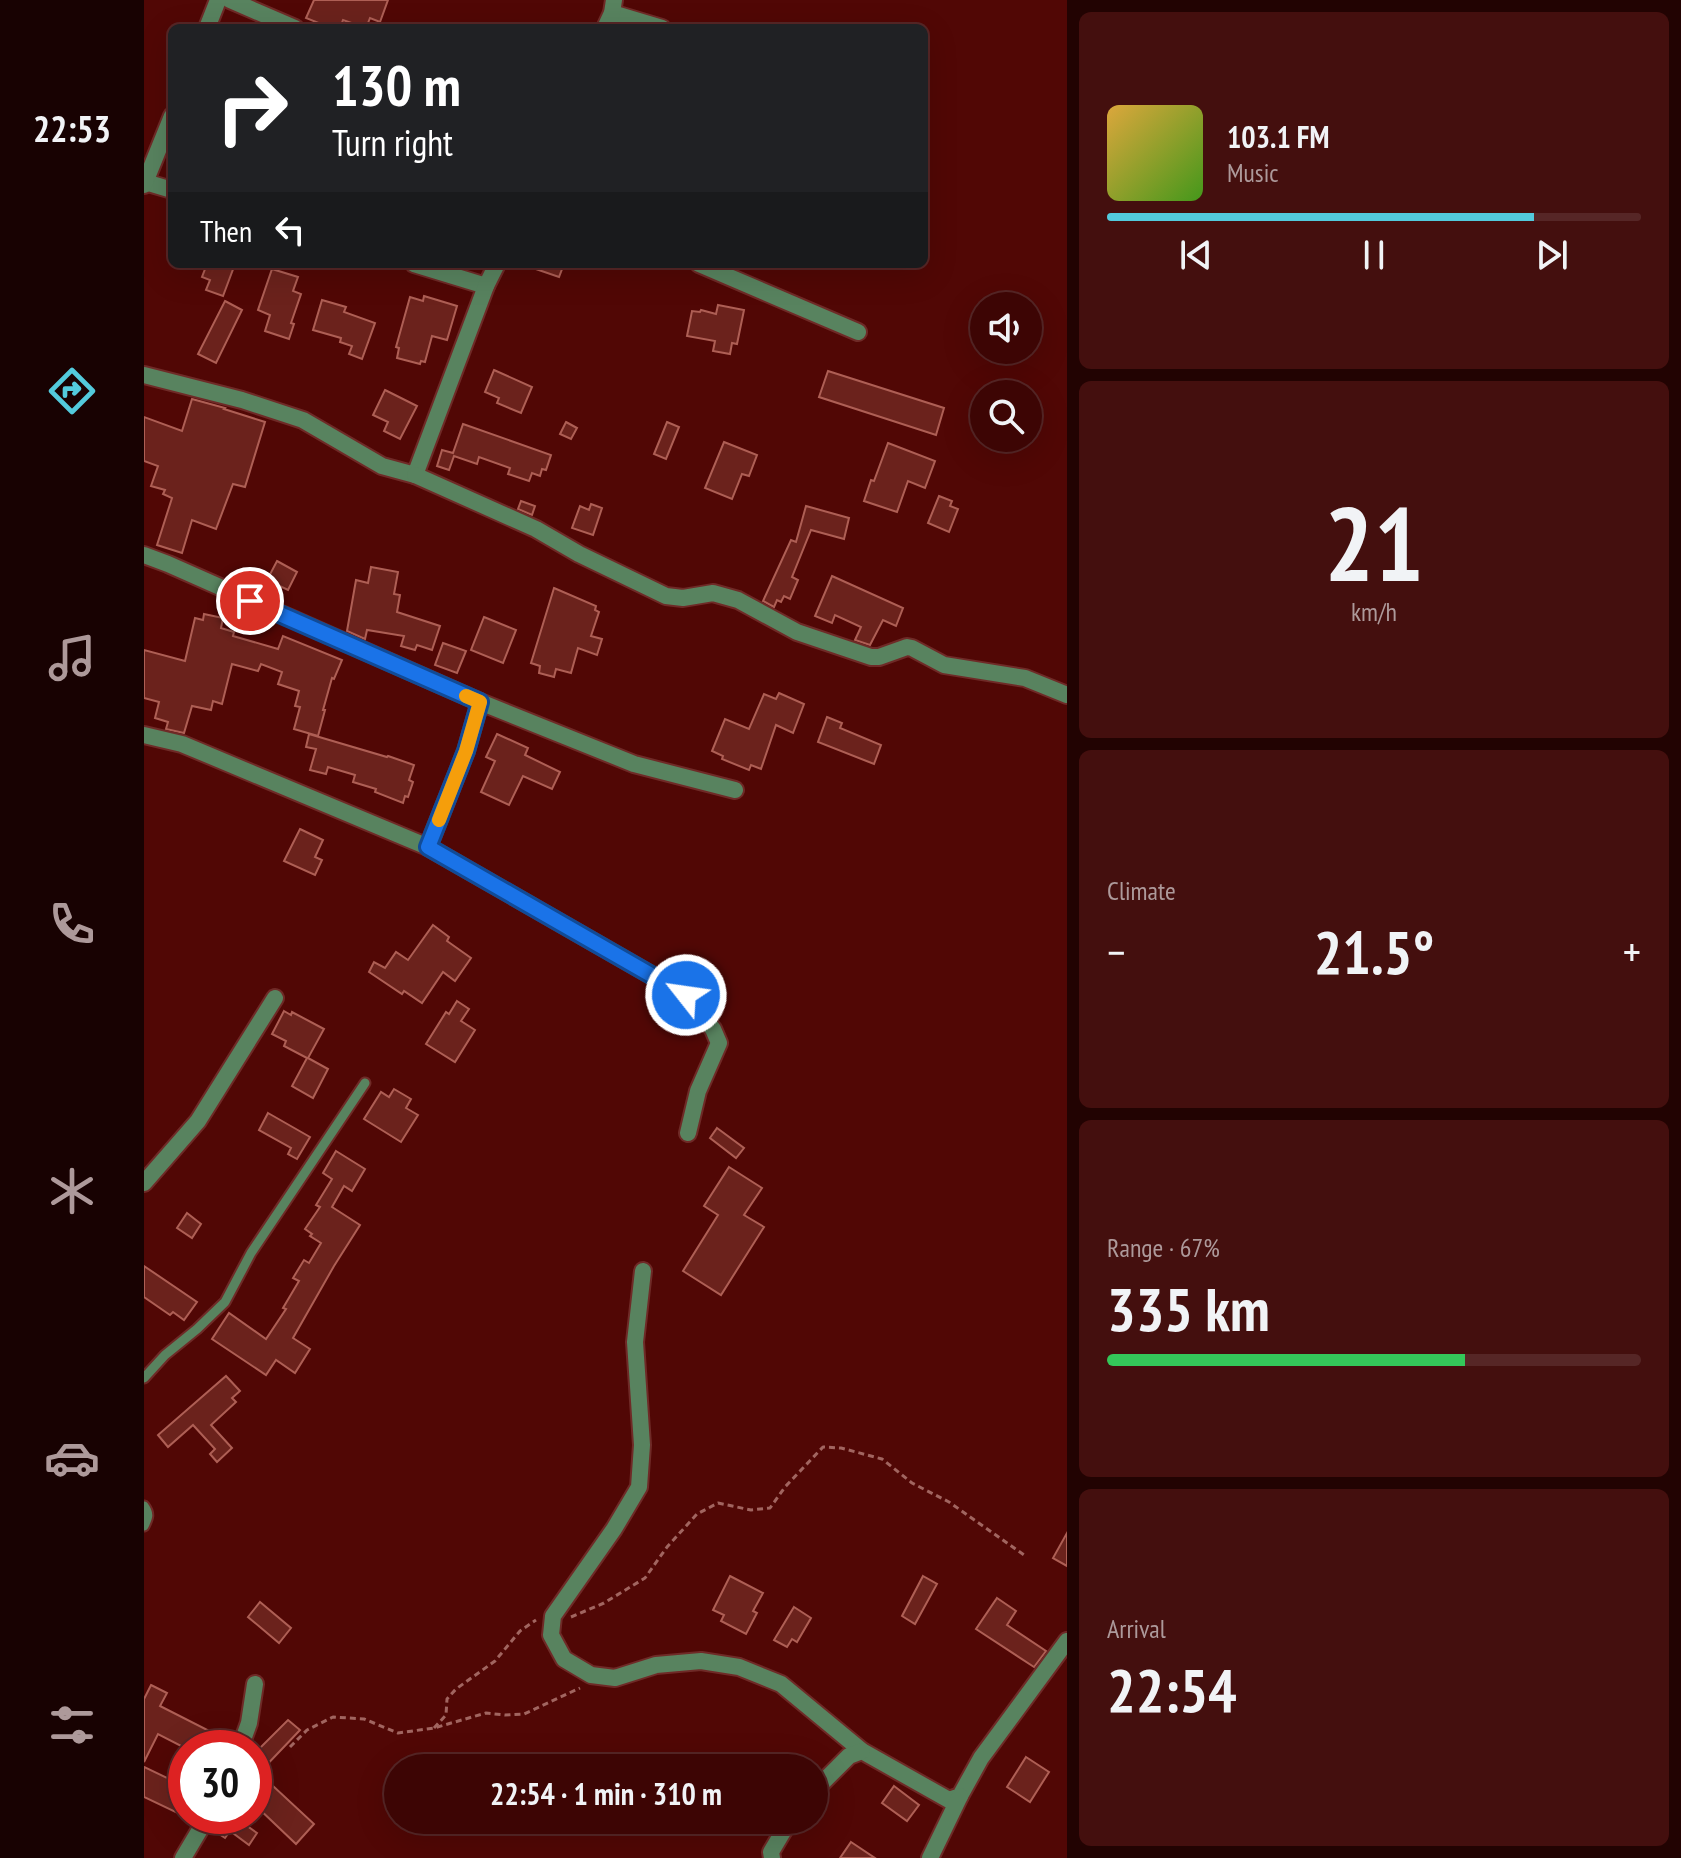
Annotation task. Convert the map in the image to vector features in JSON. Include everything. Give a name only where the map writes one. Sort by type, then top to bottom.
[{"type":"street","points":[[209,24],[218,0]]},
{"type":"street","points":[[230,0],[266,6],[290,24]]},
{"type":"street","points":[[611,14],[647,24]]},
{"type":"street","points":[[168,126],[145,184],[168,189]]},
{"type":"street","points":[[427,268],[486,286]]},
{"type":"street","points":[[415,475],[495,268]]},
{"type":"street","points":[[708,268],[858,332]]},
{"type":"street","points":[[144,375],[242,400],[303,420],[382,466],[415,475],[536,529],[579,554],[666,596],[683,598],[713,593],[738,600],[797,632],[862,654],[879,657],[907,647],[944,665],[1025,678],[1067,695]]},
{"type":"street","points":[[144,555],[480,702],[634,764],[735,790]]},
{"type":"street","points":[[428,847],[466,751],[480,702]]},
{"type":"street","points":[[144,735],[182,744],[428,847],[686,995],[713,1029],[719,1043],[698,1091],[688,1133]]},
{"type":"street","points":[[144,1183],[198,1121],[275,998]]},
{"type":"street","points":[[643,1271],[635,1342],[642,1445],[639,1487],[614,1529],[553,1616],[551,1635],[564,1659],[591,1675],[615,1678],[656,1665],[701,1661],[739,1667],[781,1684],[862,1751],[949,1800],[960,1796]]},
{"type":"street","points":[[930,1858],[981,1758],[1067,1641]]},
{"type":"street","points":[[246,1730],[255,1684]]},
{"type":"street","points":[[828,1777],[849,1756],[862,1751]]},
{"type":"street","points":[[183,1858],[197,1834]]},
{"type":"street","points":[[772,1858],[771,1852],[782,1834]]},
{"type":"lane","points":[[144,1378],[165,1355],[225,1302],[251,1253],[365,1083]]},
{"type":"lane","points":[[144,1506],[148,1511],[144,1526]]},
{"type":"path","points":[[434,1728],[446,1715],[447,1699],[495,1661],[520,1631],[541,1618],[574,1617],[645,1578],[667,1547],[697,1514],[718,1503],[751,1510],[770,1508],[793,1477],[823,1447],[841,1448],[882,1459],[912,1483],[949,1502],[1024,1555]]},
{"type":"path","points":[[290,1747],[307,1730],[333,1717],[364,1719],[398,1733],[434,1728],[486,1713],[524,1714],[588,1686]]},
{"type":"building","points":[[314,0],[388,0],[380,22],[370,18],[368,24],[343,20],[342,24],[321,24],[306,18]]},
{"type":"building","points":[[205,268],[234,268],[223,296],[206,290],[210,280],[202,277]]},
{"type":"building","points":[[533,268],[562,268],[559,277]]},
{"type":"building","points":[[272,269],[298,277],[293,291],[301,294],[289,339],[265,331],[270,315],[258,310]]},
{"type":"building","points":[[424,296],[457,306],[447,340],[432,336],[425,362],[421,361],[420,364],[397,358],[399,348],[396,347],[410,297],[423,301]]},
{"type":"building","points":[[322,300],[346,307],[344,312],[375,323],[362,359],[349,354],[352,346],[340,342],[341,338],[313,330]]},
{"type":"building","points":[[225,301],[242,310],[216,363],[198,354]]},
{"type":"building","points":[[718,305],[744,310],[737,344],[732,343],[730,354],[713,351],[715,341],[687,336],[692,311],[716,314]]},
{"type":"building","points":[[494,370],[532,387],[521,413],[497,403],[499,398],[485,392]]},
{"type":"building","points":[[828,371],[944,408],[936,435],[819,397]]},
{"type":"building","points":[[385,390],[417,406],[400,439],[384,431],[388,422],[373,415]]},
{"type":"building","points":[[192,399],[265,422],[245,487],[233,484],[216,529],[192,520],[182,553],[157,545],[172,498],[163,494],[165,490],[151,486],[158,466],[144,461],[144,417],[182,431]]},
{"type":"building","points":[[566,422],[577,428],[571,439],[560,434]]},
{"type":"building","points":[[667,422],[679,427],[666,459],[654,454]]},
{"type":"building","points":[[463,424],[551,455],[546,470],[542,469],[540,476],[532,473],[529,481],[508,474],[510,468],[479,457],[477,464],[454,456],[449,470],[437,466],[442,450],[453,453]]},
{"type":"building","points":[[724,442],[757,455],[749,476],[742,474],[732,499],[705,488]]},
{"type":"building","points":[[888,443],[935,461],[925,488],[908,481],[897,512],[864,501]]},
{"type":"building","points":[[939,496],[952,501],[950,506],[958,509],[949,532],[928,523]]},
{"type":"building","points":[[521,501],[535,506],[532,515],[518,509]]},
{"type":"building","points":[[591,504],[602,508],[593,535],[572,528],[580,506],[589,510]]},
{"type":"building","points":[[806,506],[849,518],[844,539],[811,530],[792,577],[798,580],[790,599],[784,596],[781,602],[777,600],[774,607],[763,601],[791,540],[796,542]]},
{"type":"building","points":[[277,561],[297,572],[288,590],[267,580]]},
{"type":"building","points":[[371,567],[398,572],[394,594],[400,595],[397,612],[440,626],[432,650],[417,645],[415,650],[401,646],[404,636],[367,630],[365,639],[347,631],[356,580],[368,583]]},
{"type":"building","points":[[832,576],[903,608],[896,626],[883,620],[870,645],[855,640],[861,627],[835,615],[832,623],[815,616]]},
{"type":"building","points":[[554,588],[596,606],[595,610],[599,612],[591,636],[602,639],[597,655],[578,648],[571,673],[556,669],[554,677],[539,673],[540,666],[531,663]]},
{"type":"building","points":[[204,614],[223,618],[221,628],[234,632],[233,636],[278,649],[283,636],[342,660],[332,678],[318,736],[294,729],[300,707],[295,706],[299,691],[278,684],[282,672],[261,664],[258,671],[232,664],[222,704],[213,701],[211,710],[192,706],[184,733],[166,729],[168,722],[155,718],[159,702],[144,698],[144,650],[185,661],[195,618],[203,620]]},
{"type":"building","points":[[484,617],[516,630],[503,663],[471,650]]},
{"type":"building","points":[[443,643],[466,651],[457,673],[435,665]]},
{"type":"building","points":[[779,693],[804,704],[793,733],[776,725],[761,769],[751,765],[749,770],[722,759],[723,756],[712,751],[725,719],[749,729],[764,694],[776,699]]},
{"type":"building","points":[[827,717],[842,723],[840,728],[881,745],[874,764],[818,742]]},
{"type":"building","points":[[309,734],[414,765],[408,797],[405,796],[403,803],[375,792],[376,789],[353,782],[355,775],[328,767],[326,774],[310,770],[316,749],[306,747]]},
{"type":"building","points":[[497,734],[528,748],[525,755],[560,772],[552,789],[523,776],[509,805],[481,792],[495,761],[486,757]]},
{"type":"building","points":[[300,829],[323,840],[315,857],[322,860],[315,875],[284,861]]},
{"type":"building","points":[[433,925],[449,937],[447,941],[471,958],[455,981],[443,972],[422,1003],[369,972],[374,962],[385,968],[396,952],[408,960]]},
{"type":"building","points":[[457,1001],[469,1009],[461,1021],[475,1030],[455,1062],[426,1044],[446,1012],[449,1014]]},
{"type":"building","points":[[284,1011],[324,1029],[308,1058],[328,1069],[313,1098],[292,1086],[307,1058],[284,1046],[286,1041],[272,1034]]},
{"type":"building","points":[[394,1089],[411,1099],[406,1108],[418,1115],[401,1142],[364,1119],[381,1092],[389,1097]]},
{"type":"building","points":[[268,1113],[310,1137],[297,1159],[288,1154],[291,1148],[259,1130]]},
{"type":"building","points":[[717,1128],[744,1148],[736,1158],[710,1138]]},
{"type":"building","points":[[336,1151],[365,1169],[352,1191],[344,1186],[332,1207],[360,1225],[293,1338],[310,1349],[295,1373],[276,1360],[266,1375],[212,1339],[229,1313],[266,1339],[286,1309],[283,1308],[299,1281],[293,1278],[304,1260],[309,1263],[321,1243],[305,1229],[320,1207],[316,1205],[332,1179],[323,1173]]},
{"type":"building","points":[[729,1167],[762,1188],[744,1215],[764,1227],[721,1295],[683,1271],[718,1215],[704,1206]]},
{"type":"building","points":[[187,1213],[201,1224],[192,1238],[177,1228]]},
{"type":"building","points":[[144,1266],[197,1302],[184,1320],[173,1312],[170,1315],[144,1297]]},
{"type":"building","points":[[226,1376],[240,1391],[232,1398],[236,1402],[211,1425],[232,1448],[217,1462],[210,1454],[215,1449],[193,1425],[168,1447],[158,1435]]},
{"type":"building","points":[[1067,1533],[1067,1566],[1053,1558]]},
{"type":"building","points":[[730,1576],[763,1593],[746,1634],[721,1621],[724,1615],[713,1610]]},
{"type":"building","points":[[923,1576],[937,1584],[915,1624],[902,1616]]},
{"type":"building","points":[[997,1598],[1016,1611],[1007,1625],[1046,1651],[1034,1667],[976,1629]]},
{"type":"building","points":[[260,1602],[291,1628],[279,1643],[248,1617]]},
{"type":"building","points":[[794,1607],[811,1618],[797,1642],[792,1639],[787,1647],[774,1640]]},
{"type":"building","points":[[151,1685],[167,1693],[160,1706],[207,1730],[168,1730],[168,1739],[158,1734],[144,1762],[144,1699]]},
{"type":"building","points":[[288,1720],[300,1730],[272,1759],[272,1736]]},
{"type":"building","points":[[1026,1757],[1049,1772],[1030,1802],[1007,1787]]},
{"type":"building","points":[[144,1767],[168,1778],[168,1808],[144,1797]]},
{"type":"building","points":[[272,1785],[314,1824],[296,1844],[272,1821]]},
{"type":"building","points":[[894,1786],[919,1805],[907,1821],[882,1803]]},
{"type":"building","points":[[234,1834],[256,1834],[249,1845]]},
{"type":"building","points":[[851,1842],[875,1858],[840,1858]]},
{"type":"slow traffic","points":[[439,820],[466,751],[480,702],[466,696]]},
{"type":"route","points":[[250,601],[480,702],[466,751],[428,847],[686,995]]}]
